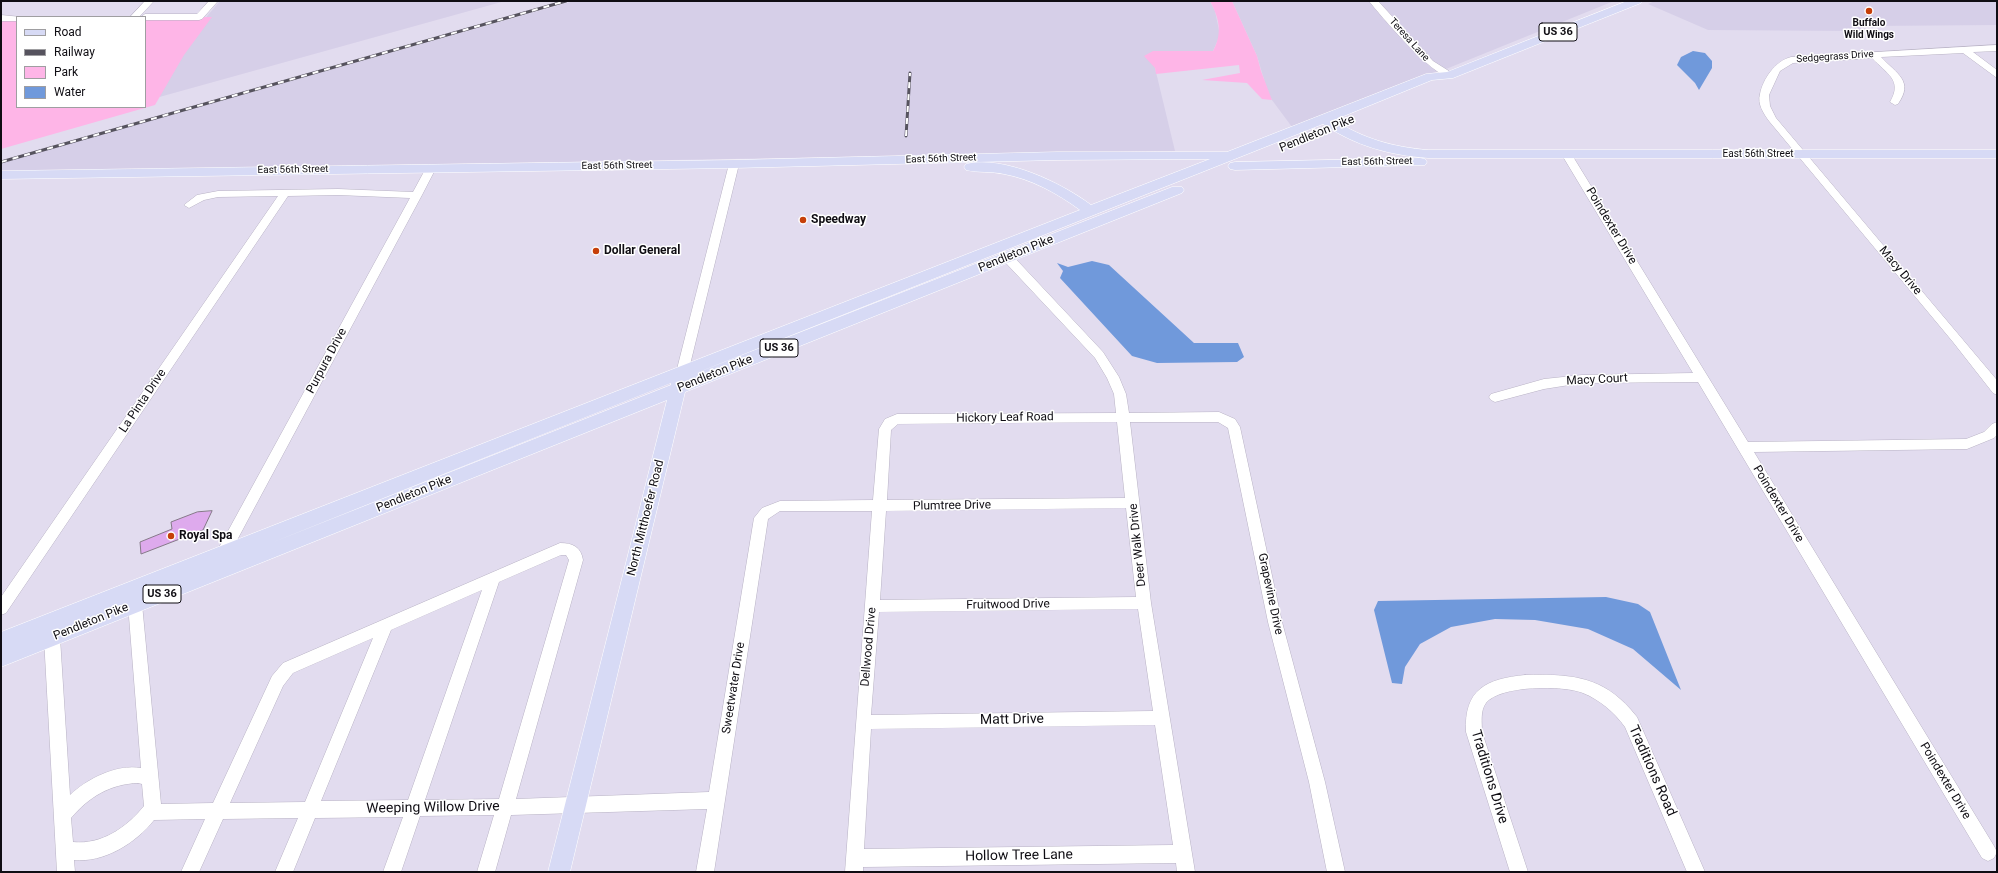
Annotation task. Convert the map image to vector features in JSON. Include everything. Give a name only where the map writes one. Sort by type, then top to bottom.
[{"type":"main road","name":"Pendleton Pike","points":[[1,641],[328,512],[1008,258],[1234,161],[1288,133],[1430,77],[1449,75],[1637,1]]},
{"type":"main road","name":"Pendleton Pike","points":[[1,658],[1090,211],[1336,126],[1422,92],[1439,84],[1449,75]]},
{"type":"main road","name":"East 56th Street","points":[[1324,119],[1368,143],[1410,152],[1509,153],[1520,155],[1997,154]]},
{"type":"main road","points":[[1172,154],[1235,146],[1288,133]]},
{"type":"main road","name":"East 56th Street","points":[[733,169],[1009,156],[1172,154],[1273,164],[1451,161],[1512,158],[1520,155]]},
{"type":"main road","name":"East 56th Street","points":[[1,174],[429,173],[981,167],[1023,173],[1052,185],[1090,211]]},
{"type":"main road","name":"East 56th Street","points":[[1,182],[275,178],[429,173]]},
{"type":"main road","name":"North Mitthoefer Road","points":[[559,872],[680,380]]},
{"type":"street","points":[[135,16],[150,1]]},
{"type":"street","points":[[146,18],[199,17],[214,1]]},
{"type":"street","name":"Teresa Lane","points":[[1373,1],[1430,63],[1449,75]]},
{"type":"street","points":[[1,18],[16,18]]},
{"type":"street","name":"Sedgegrass Drive","points":[[1801,154],[1770,116],[1765,106],[1764,95],[1776,69],[1788,61],[1797,59],[1997,48]]},
{"type":"street","points":[[1965,50],[1997,75]]},
{"type":"street","points":[[1874,55],[1900,82],[1901,92],[1895,102]]},
{"type":"street","name":"Macy Drive","points":[[1801,154],[1957,339],[1997,390]]},
{"type":"street","name":"Poindexter Drive","points":[[1567,155],[1988,852]]},
{"type":"street","name":"North Mitthoefer Road","points":[[680,380],[733,169]]},
{"type":"street","name":"Purpura Drive","points":[[223,553],[429,173]]},
{"type":"street","name":"La Pinta Drive","points":[[1,609],[285,193]]},
{"type":"street","points":[[189,205],[201,197],[218,194],[354,193],[417,196]]},
{"type":"street","name":"Deer Walk Drive","points":[[1008,258],[1104,363],[1117,387],[1123,417],[1144,603],[1186,872]]},
{"type":"street","name":"Macy Court","points":[[1495,397],[1544,384],[1582,379],[1701,377]]},
{"type":"street","name":"Hickory Leaf Road","points":[[888,423],[897,419],[1123,417]]},
{"type":"street","name":"Grapevine Drive","points":[[1123,417],[1219,417],[1228,420],[1233,425],[1275,622],[1316,782],[1336,872]]},
{"type":"street","name":"Dellwood Drive","points":[[855,865],[863,722],[879,507],[885,429],[888,423]]},
{"type":"street","points":[[1744,447],[1967,444],[1990,435],[1997,427]]},
{"type":"street","name":"Plumtree Drive","points":[[770,509],[780,506],[879,507],[1133,503]]},
{"type":"street","name":"Sweetwater Drive","points":[[705,872],[761,518],[770,509]]},
{"type":"street","points":[[190,872],[277,681],[283,674],[294,665],[563,549],[572,551],[576,556],[486,872]]},
{"type":"street","points":[[392,872],[493,579]]},
{"type":"street","name":"Fruitwood Drive","points":[[872,606],[1144,603]]},
{"type":"street","points":[[64,850],[70,852],[85,852],[107,846],[134,830],[153,808],[135,604]]},
{"type":"street","points":[[284,872],[385,626]]},
{"type":"street","points":[[52,638],[66,872]]},
{"type":"street","name":"Traditions Road","points":[[1516,682],[1564,681],[1582,685],[1601,694],[1623,712],[1638,734],[1696,872]]},
{"type":"street","name":"Traditions Drive","points":[[1516,682],[1504,683],[1489,689],[1476,705],[1473,720],[1476,738],[1519,872]]},
{"type":"street","name":"Matt Drive","points":[[863,722],[1162,718]]},
{"type":"street","points":[[62,816],[81,796],[105,782],[130,774],[150,777]]},
{"type":"street","name":"Weeping Willow Drive","points":[[150,812],[575,806],[717,800]]},
{"type":"street","name":"Hollow Tree Lane","points":[[855,865],[1183,854]]},
{"type":"shaded area","points":[[220,1],[505,1],[146,101],[208,15]]},
{"type":"shaded area","points":[[574,1],[1210,1],[1215,11],[1220,35],[1213,51],[1197,51],[1155,68],[1175,151],[1,172],[1,163]]},
{"type":"shaded area","points":[[1232,1],[1614,1],[1446,69],[1424,76],[1292,127],[1269,96],[1257,56]]},
{"type":"shaded area","points":[[1655,1],[1997,1],[1997,25],[1869,26],[1853,31],[1708,30],[1648,4]]},
{"type":"green space","points":[[1210,1],[1232,1],[1257,56],[1272,100],[1262,99],[1247,83],[1202,80],[1240,73],[1239,65],[1156,74],[1155,68],[1144,56],[1153,51],[1213,51],[1218,38],[1219,26],[1216,13]]},
{"type":"green space","points":[[212,17],[184,55],[155,105],[146,108],[146,18]]},
{"type":"green space","points":[[3,21],[16,21],[16,108],[144,108],[1,149],[1,23]]},
{"type":"water","points":[[1693,51],[1705,53],[1712,61],[1712,68],[1699,90],[1695,83],[1677,65],[1681,57]]},
{"type":"water","points":[[1092,261],[1109,265],[1194,343],[1238,343],[1244,357],[1237,362],[1157,363],[1132,356],[1060,278],[1063,271],[1057,263],[1068,267]]},
{"type":"water","points":[[1606,597],[1638,604],[1650,612],[1681,690],[1633,649],[1588,629],[1535,620],[1495,619],[1451,627],[1420,644],[1405,667],[1402,684],[1392,683],[1374,610],[1378,601]]},
{"type":"building","name":"Royal Spa","points":[[212,511],[203,530],[141,554],[140,542],[172,529],[171,522],[197,512]]},
{"type":"railway","points":[[1,162],[566,1]]},
{"type":"railway","points":[[906,136],[910,73]]},
{"type":"place","name":"Buffalo Wild Wings","points":[[1869,11]]},
{"type":"place","name":"Speedway","points":[[803,220]]},
{"type":"place","name":"Dollar General","points":[[596,251]]},
{"type":"place","name":"Royal Spa","points":[[171,536]]}]
